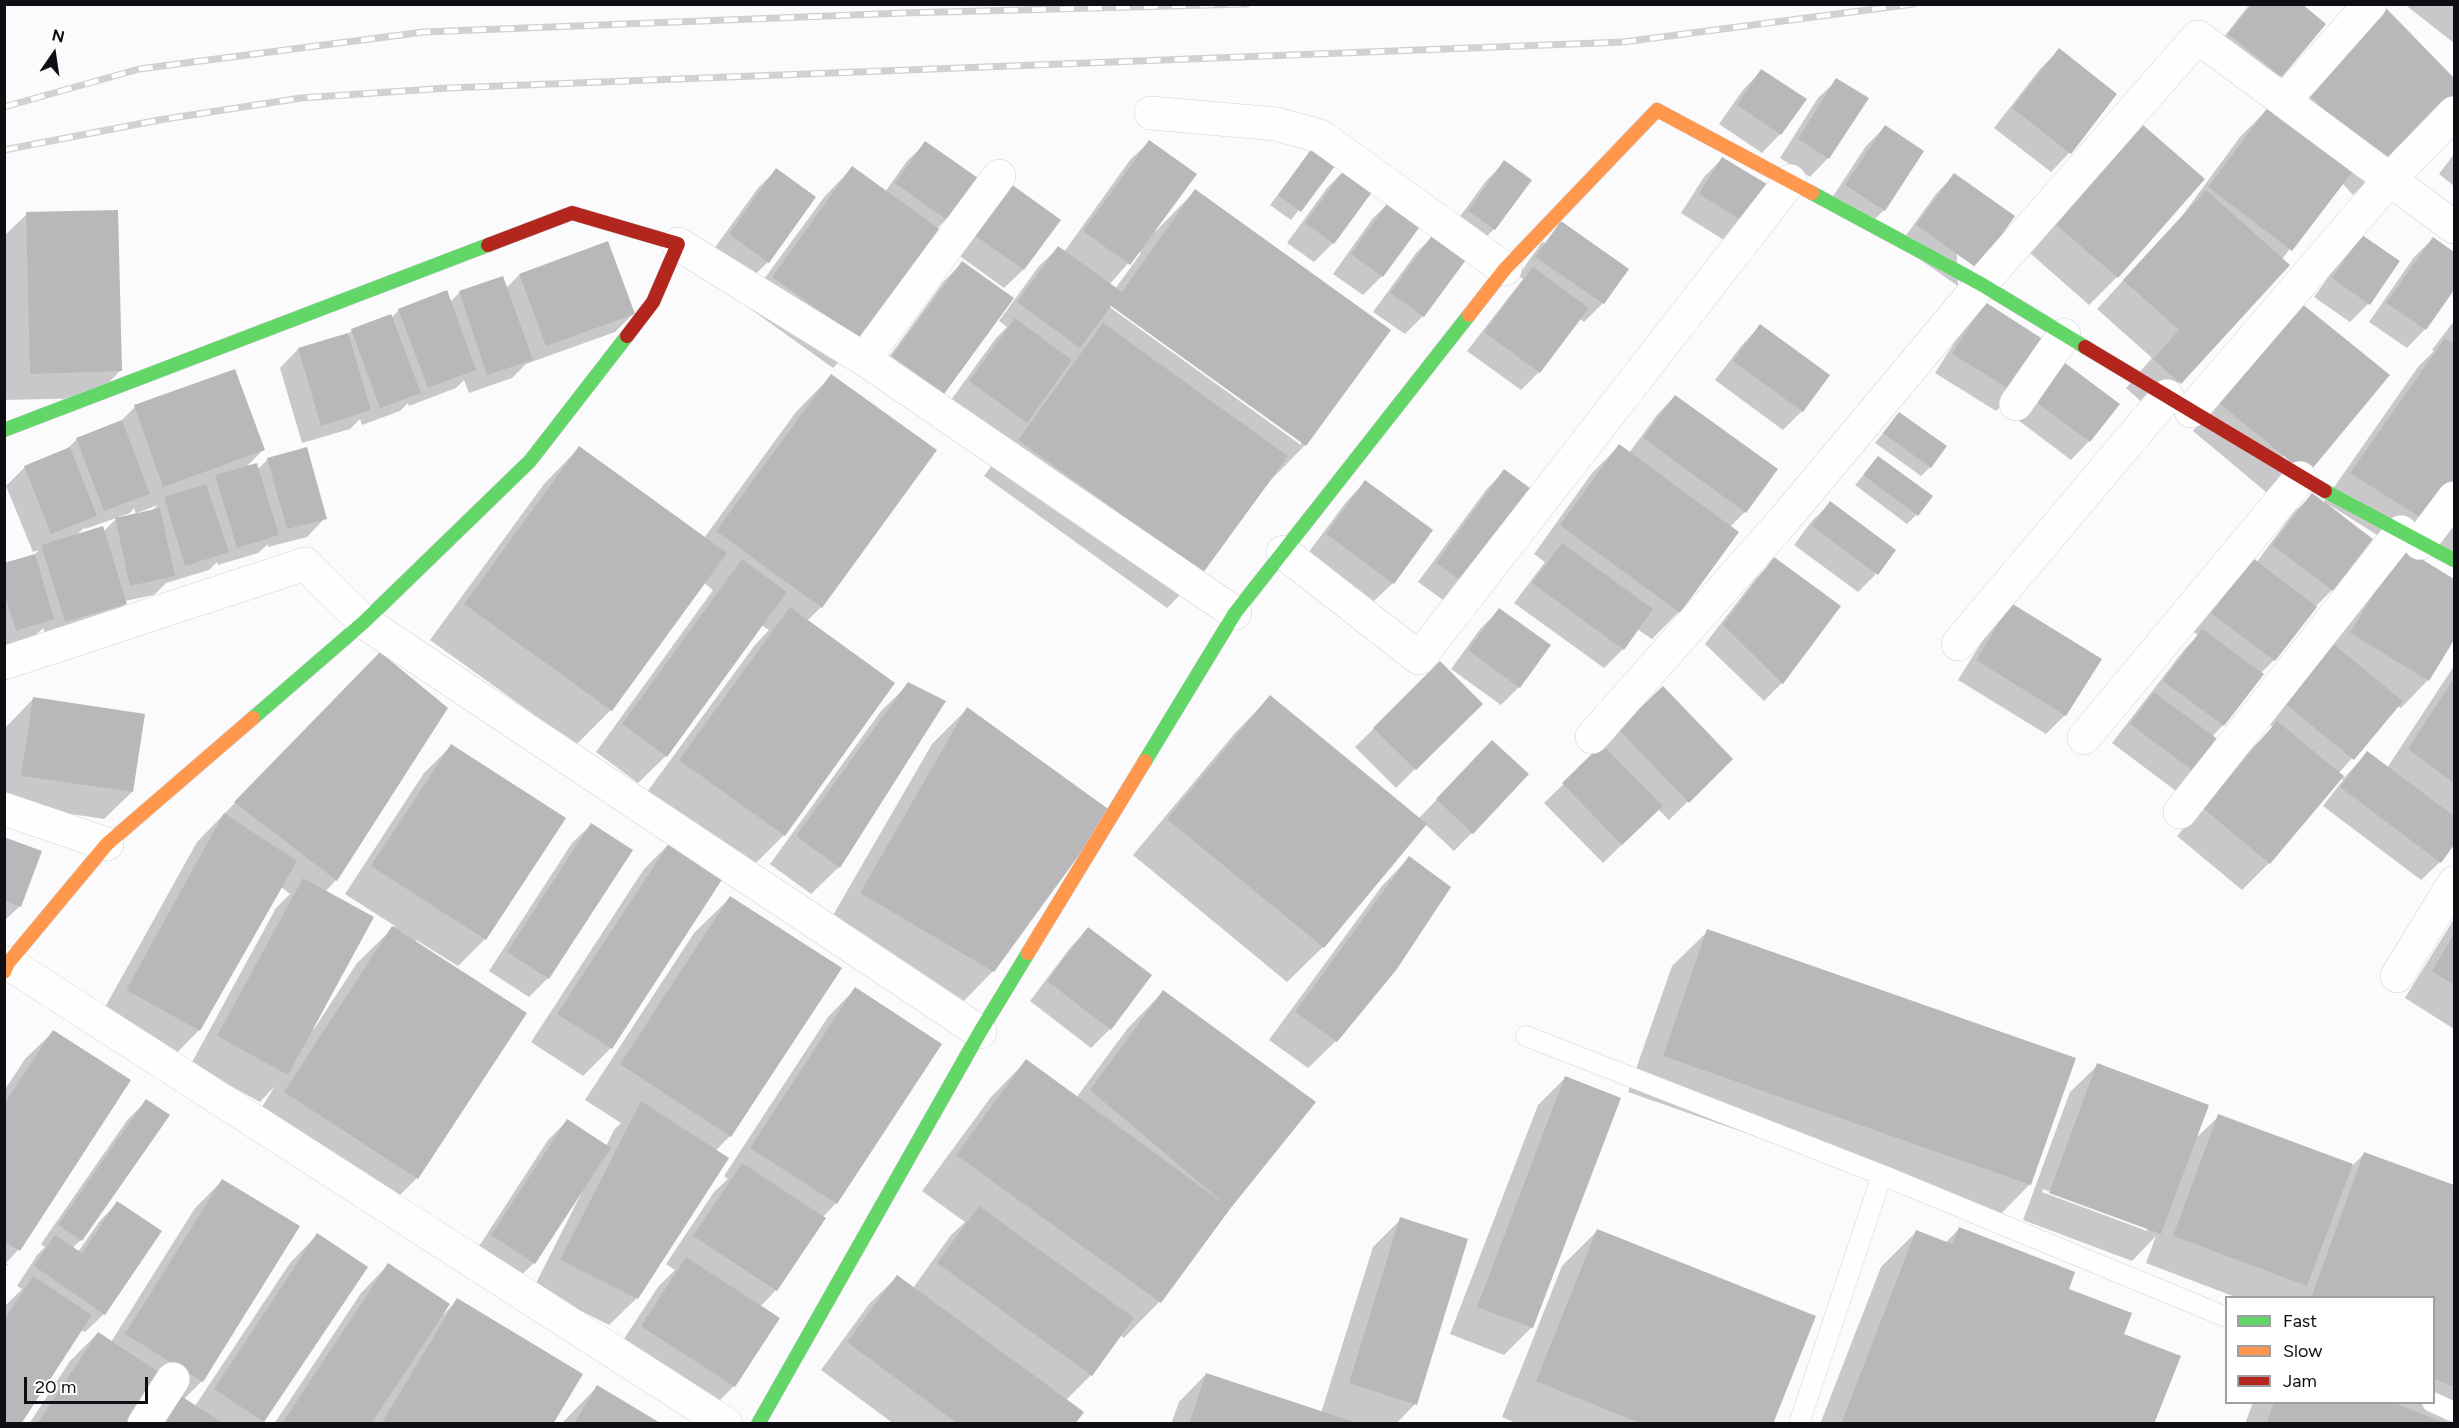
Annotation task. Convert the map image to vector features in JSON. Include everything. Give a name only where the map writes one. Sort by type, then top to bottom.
[{"type":"street","points":[[2284,101],[2370,4]]},
{"type":"street","points":[[1592,737],[1783,521],[1981,284],[2198,37],[2454,227]]},
{"type":"street","points":[[758,1424],[980,1032],[1235,613],[1505,269],[1657,110],[1981,284],[2300,478],[2454,560]]},
{"type":"street","points":[[1151,113],[1276,124],[1320,136],[1505,269]]},
{"type":"street","points":[[1958,644],[2179,403],[2454,113]]},
{"type":"street","points":[[864,359],[999,176]]},
{"type":"street","points":[[1282,552],[1419,658],[1790,181]]},
{"type":"street","points":[[4,429],[572,213],[678,244],[864,359],[1235,613]]},
{"type":"street","points":[[678,244],[652,302],[530,461],[364,622],[107,844],[6,967],[726,1424]]},
{"type":"street","points":[[2016,404],[2064,335]]},
{"type":"street","points":[[2084,738],[2300,478]]},
{"type":"street","points":[[2180,812],[2410,537],[2454,498]]},
{"type":"street","points":[[4,663],[305,564],[364,622],[980,1032]]},
{"type":"street","points":[[4,810],[107,844]]},
{"type":"street","points":[[2397,976],[2454,883]]},
{"type":"street","points":[[144,1424],[173,1379]]},
{"type":"lane","points":[[1526,1036],[1882,1175],[2225,1317]]},
{"type":"lane","points":[[1799,1424],[1882,1175]]},
{"type":"lane","points":[[2435,1403],[2454,1412]]},
{"type":"building","points":[[2252,4],[2302,4],[2326,24],[2282,77],[2228,34]]},
{"type":"building","points":[[2385,7],[2454,78],[2454,97],[2382,168],[2302,88]]},
{"type":"building","points":[[2059,48],[2117,94],[2071,154],[2012,108]]},
{"type":"building","points":[[1761,69],[1807,99],[1781,135],[1737,105]]},
{"type":"building","points":[[1836,78],[1869,98],[1829,159],[1798,139]]},
{"type":"building","points":[[2268,107],[2353,171],[2292,251],[2208,187]]},
{"type":"building","points":[[1885,125],[1924,151],[1885,211],[1845,185]]},
{"type":"building","points":[[2143,125],[2205,179],[2118,278],[2056,225]]},
{"type":"building","points":[[1149,140],[1197,174],[1130,265],[1083,231]]},
{"type":"building","points":[[925,141],[978,178],[947,220],[895,183]]},
{"type":"building","points":[[1312,148],[1335,166],[1301,212],[1278,195]]},
{"type":"building","points":[[1722,157],[1770,186],[1747,224],[1699,194]]},
{"type":"building","points":[[1504,160],[1532,180],[1495,230],[1468,211]]},
{"type":"building","points":[[852,166],[942,231],[862,341],[772,277]]},
{"type":"building","points":[[1346,167],[1375,188],[1334,244],[1305,223]]},
{"type":"building","points":[[776,168],[816,197],[769,263],[729,234]]},
{"type":"building","points":[[1954,173],[2015,216],[1978,269],[1916,225]]},
{"type":"building","points":[[1011,184],[1061,220],[1024,270],[974,235]]},
{"type":"building","points":[[1195,189],[1391,330],[1306,446],[1111,306],[1080,348],[1017,302],[1058,246],[1122,292]]},
{"type":"building","points":[[2206,190],[2290,265],[2181,384],[2153,359],[2179,330],[2123,280]]},
{"type":"building","points":[[1391,198],[1424,221],[1383,277],[1351,254]]},
{"type":"building","points":[[118,210],[122,371],[30,374],[26,212]]},
{"type":"building","points":[[1561,221],[1629,269],[1604,304],[1535,257]]},
{"type":"building","points":[[1434,233],[1468,257],[1424,317],[1390,293]]},
{"type":"building","points":[[2362,235],[2400,261],[2370,305],[2332,278]]},
{"type":"building","points":[[2433,237],[2454,252],[2454,290],[2426,330],[2386,303]]},
{"type":"building","points":[[608,241],[635,314],[546,346],[519,274]]},
{"type":"building","points":[[962,261],[1014,298],[944,394],[892,356]]},
{"type":"building","points":[[1533,267],[1589,308],[1540,373],[1484,332]]},
{"type":"building","points":[[503,276],[533,360],[487,375],[459,291]]},
{"type":"building","points":[[447,290],[476,370],[428,388],[398,309]]},
{"type":"building","points":[[1985,302],[2052,345],[2016,393],[1952,354]]},
{"type":"building","points":[[2301,303],[2390,375],[2307,475],[2219,403]]},
{"type":"building","points":[[391,314],[421,393],[380,408],[351,329]]},
{"type":"building","points":[[1015,318],[1072,360],[1027,423],[969,381]]},
{"type":"building","points":[[1103,323],[1288,456],[1203,573],[1018,440]]},
{"type":"building","points":[[1760,324],[1830,375],[1803,412],[1733,361]]},
{"type":"building","points":[[348,333],[371,410],[321,426],[298,348]]},
{"type":"building","points":[[2445,338],[2454,344],[2454,494],[2432,525],[2350,473]]},
{"type":"building","points":[[2057,357],[2120,404],[2090,442],[2027,395]]},
{"type":"building","points":[[235,369],[265,450],[163,487],[134,405]]},
{"type":"building","points":[[831,374],[937,450],[822,608],[716,531]]},
{"type":"building","points":[[1675,395],[1778,469],[1746,513],[1643,438]]},
{"type":"building","points":[[1899,412],[1947,446],[1931,468],[1883,433]]},
{"type":"building","points":[[122,420],[150,494],[104,511],[76,438]]},
{"type":"building","points":[[1619,444],[1739,532],[1680,613],[1560,525]]},
{"type":"building","points":[[579,446],[727,553],[612,711],[464,604]]},
{"type":"building","points":[[70,447],[97,516],[51,534],[24,466]]},
{"type":"building","points":[[307,447],[327,519],[287,529],[267,458]]},
{"type":"building","points":[[1878,456],[1933,496],[1918,516],[1863,475]]},
{"type":"building","points":[[257,463],[279,535],[237,548],[215,475]]},
{"type":"building","points":[[1504,469],[1538,494],[1470,588],[1436,563]]},
{"type":"building","points":[[1365,480],[1433,530],[1394,584],[1326,534]]},
{"type":"building","points":[[206,484],[229,552],[185,566],[164,497]]},
{"type":"building","points":[[2312,493],[2373,539],[2333,591],[2272,545]]},
{"type":"building","points":[[1830,501],[1896,550],[1878,575],[1812,526]]},
{"type":"building","points":[[160,508],[175,576],[130,586],[115,518]]},
{"type":"building","points":[[103,526],[127,604],[65,622],[41,545]]},
{"type":"building","points":[[1562,543],[1653,609],[1624,650],[1532,583]]},
{"type":"building","points":[[2402,547],[2454,579],[2454,640],[2429,681],[2350,633]]},
{"type":"building","points":[[35,554],[54,619],[16,631],[4,592],[4,563]]},
{"type":"building","points":[[1774,557],[1841,606],[1783,684],[1723,625]]},
{"type":"building","points":[[2253,558],[2317,607],[2275,661],[2211,613]]},
{"type":"building","points":[[742,559],[787,592],[667,757],[622,724]]},
{"type":"building","points":[[2011,603],[2102,659],[2066,716],[1976,660]]},
{"type":"building","points":[[790,607],[895,683],[785,836],[679,760]]},
{"type":"building","points":[[1499,608],[1551,645],[1520,688],[1468,650]]},
{"type":"building","points":[[2202,629],[2264,674],[2224,726],[2163,681]]},
{"type":"building","points":[[2332,643],[2403,701],[2354,760],[2283,702]]},
{"type":"building","points":[[380,652],[448,708],[337,881],[234,802]]},
{"type":"building","points":[[1440,661],[1483,704],[1416,770],[1373,728]]},
{"type":"building","points":[[2454,678],[2454,783],[2408,749]]},
{"type":"building","points":[[908,682],[946,701],[840,868],[796,836]]},
{"type":"building","points":[[1663,686],[1733,759],[1689,803],[1618,729]]},
{"type":"building","points":[[2154,692],[2220,741],[2196,773],[2130,724]]},
{"type":"building","points":[[1270,695],[1427,824],[1324,948],[1167,819]]},
{"type":"building","points":[[33,697],[145,714],[133,792],[21,776]]},
{"type":"building","points":[[967,707],[1111,811],[994,972],[860,893]]},
{"type":"building","points":[[2277,721],[2344,776],[2270,864],[2203,808]]},
{"type":"building","points":[[1492,740],[1529,774],[1473,834],[1436,799]]},
{"type":"building","points":[[451,744],[566,818],[486,940],[371,866]]},
{"type":"building","points":[[1602,744],[1663,806],[1622,845],[1562,783]]},
{"type":"building","points":[[2367,751],[2454,816],[2454,845],[2441,863],[2340,787]]},
{"type":"building","points":[[224,813],[297,861],[200,1031],[126,990]]},
{"type":"building","points":[[591,823],[633,850],[549,979],[507,952]]},
{"type":"building","points":[[4,837],[42,851],[21,907],[4,901]]},
{"type":"building","points":[[671,840],[725,875],[612,1049],[557,1014]]},
{"type":"building","points":[[1409,856],[1451,887],[1397,969],[1337,1042],[1295,1012]]},
{"type":"building","points":[[303,878],[374,917],[288,1075],[217,1036]]},
{"type":"building","points":[[730,896],[842,968],[731,1137],[620,1064]]},
{"type":"building","points":[[392,926],[527,1013],[418,1179],[284,1092]]},
{"type":"building","points":[[1088,927],[1152,975],[1111,1030],[1047,981]]},
{"type":"building","points":[[1707,929],[2076,1058],[2031,1185],[1663,1056]]},
{"type":"building","points":[[2454,934],[2454,985],[2432,971]]},
{"type":"building","points":[[855,987],[942,1044],[837,1204],[750,1148]]},
{"type":"building","points":[[1163,990],[1316,1102],[1230,1209],[1161,1303],[956,1155],[1026,1059],[1226,1205],[1090,1090]]},
{"type":"building","points":[[53,1030],[131,1080],[20,1251],[4,1241],[4,1104]]},
{"type":"building","points":[[2097,1063],[2209,1105],[2161,1234],[2049,1193]]},
{"type":"building","points":[[1565,1076],[1621,1098],[1533,1328],[1477,1307]]},
{"type":"building","points":[[146,1099],[170,1115],[82,1241],[58,1225]]},
{"type":"building","points":[[641,1101],[729,1158],[638,1299],[560,1260]]},
{"type":"building","points":[[2218,1114],[2353,1164],[2307,1286],[2173,1236]]},
{"type":"building","points":[[567,1119],[611,1148],[535,1264],[491,1235]]},
{"type":"building","points":[[2364,1152],[2454,1185],[2454,1387],[2435,1379],[2435,1296],[2312,1296]]},
{"type":"building","points":[[742,1163],[826,1218],[777,1291],[693,1236]]},
{"type":"building","points":[[222,1179],[300,1226],[203,1382],[125,1334]]},
{"type":"building","points":[[117,1201],[162,1231],[105,1315],[34,1266],[55,1235],[82,1253]]},
{"type":"building","points":[[979,1206],[1134,1318],[1092,1376],[937,1263]]},
{"type":"building","points":[[1400,1217],[1468,1239],[1417,1405],[1349,1383]]},
{"type":"building","points":[[1959,1227],[2075,1272],[2069,1289],[2132,1313],[2124,1334],[2181,1356],[2154,1424],[1841,1424],[1916,1230],[1952,1244]]},
{"type":"building","points":[[1597,1229],[1816,1316],[1773,1424],[1642,1424],[1536,1381]]},
{"type":"building","points":[[317,1233],[368,1267],[264,1422],[214,1389]]},
{"type":"building","points":[[686,1257],[780,1318],[735,1387],[641,1326]]},
{"type":"building","points":[[388,1263],[450,1304],[371,1424],[282,1424]]},
{"type":"building","points":[[897,1275],[1084,1412],[1075,1424],[958,1424],[847,1342]]},
{"type":"building","points":[[33,1276],[92,1315],[21,1424],[4,1424],[4,1320]]},
{"type":"building","points":[[457,1298],[583,1374],[553,1424],[381,1424]]},
{"type":"building","points":[[98,1332],[165,1376],[134,1424],[37,1424]]},
{"type":"building","points":[[1206,1373],[1357,1423],[1357,1424],[1189,1424]]},
{"type":"building","points":[[597,1385],[662,1424],[574,1424]]},
{"type":"building","points":[[172,1390],[224,1424],[150,1424]]},
{"type":"building","points":[[2273,1404],[2397,1404],[2445,1423],[2266,1424]]},
{"type":"railway","points":[[4,107],[139,69],[424,32],[903,13],[1247,4]]},
{"type":"railway","points":[[4,150],[159,120],[301,98],[448,88],[1623,42],[1913,4]]},
{"type":"traffic: fast","points":[[1812,193],[1981,284],[2085,347]]},
{"type":"traffic: fast","points":[[4,430],[488,245]]},
{"type":"traffic: fast","points":[[1145,761],[1235,613],[1469,315]]},
{"type":"traffic: fast","points":[[253,718],[364,622],[530,461],[627,336]]},
{"type":"traffic: fast","points":[[2325,491],[2454,560]]},
{"type":"traffic: fast","points":[[758,1424],[980,1032],[1028,953]]},
{"type":"traffic: slow","points":[[1469,315],[1505,269],[1657,110],[1812,193]]},
{"type":"traffic: slow","points":[[4,972],[8,963],[107,844],[253,718]]},
{"type":"traffic: slow","points":[[1028,953],[1145,761]]},
{"type":"traffic: jam","points":[[488,245],[572,213],[678,244],[653,302],[627,336]]},
{"type":"traffic: jam","points":[[2085,347],[2325,491]]}]
